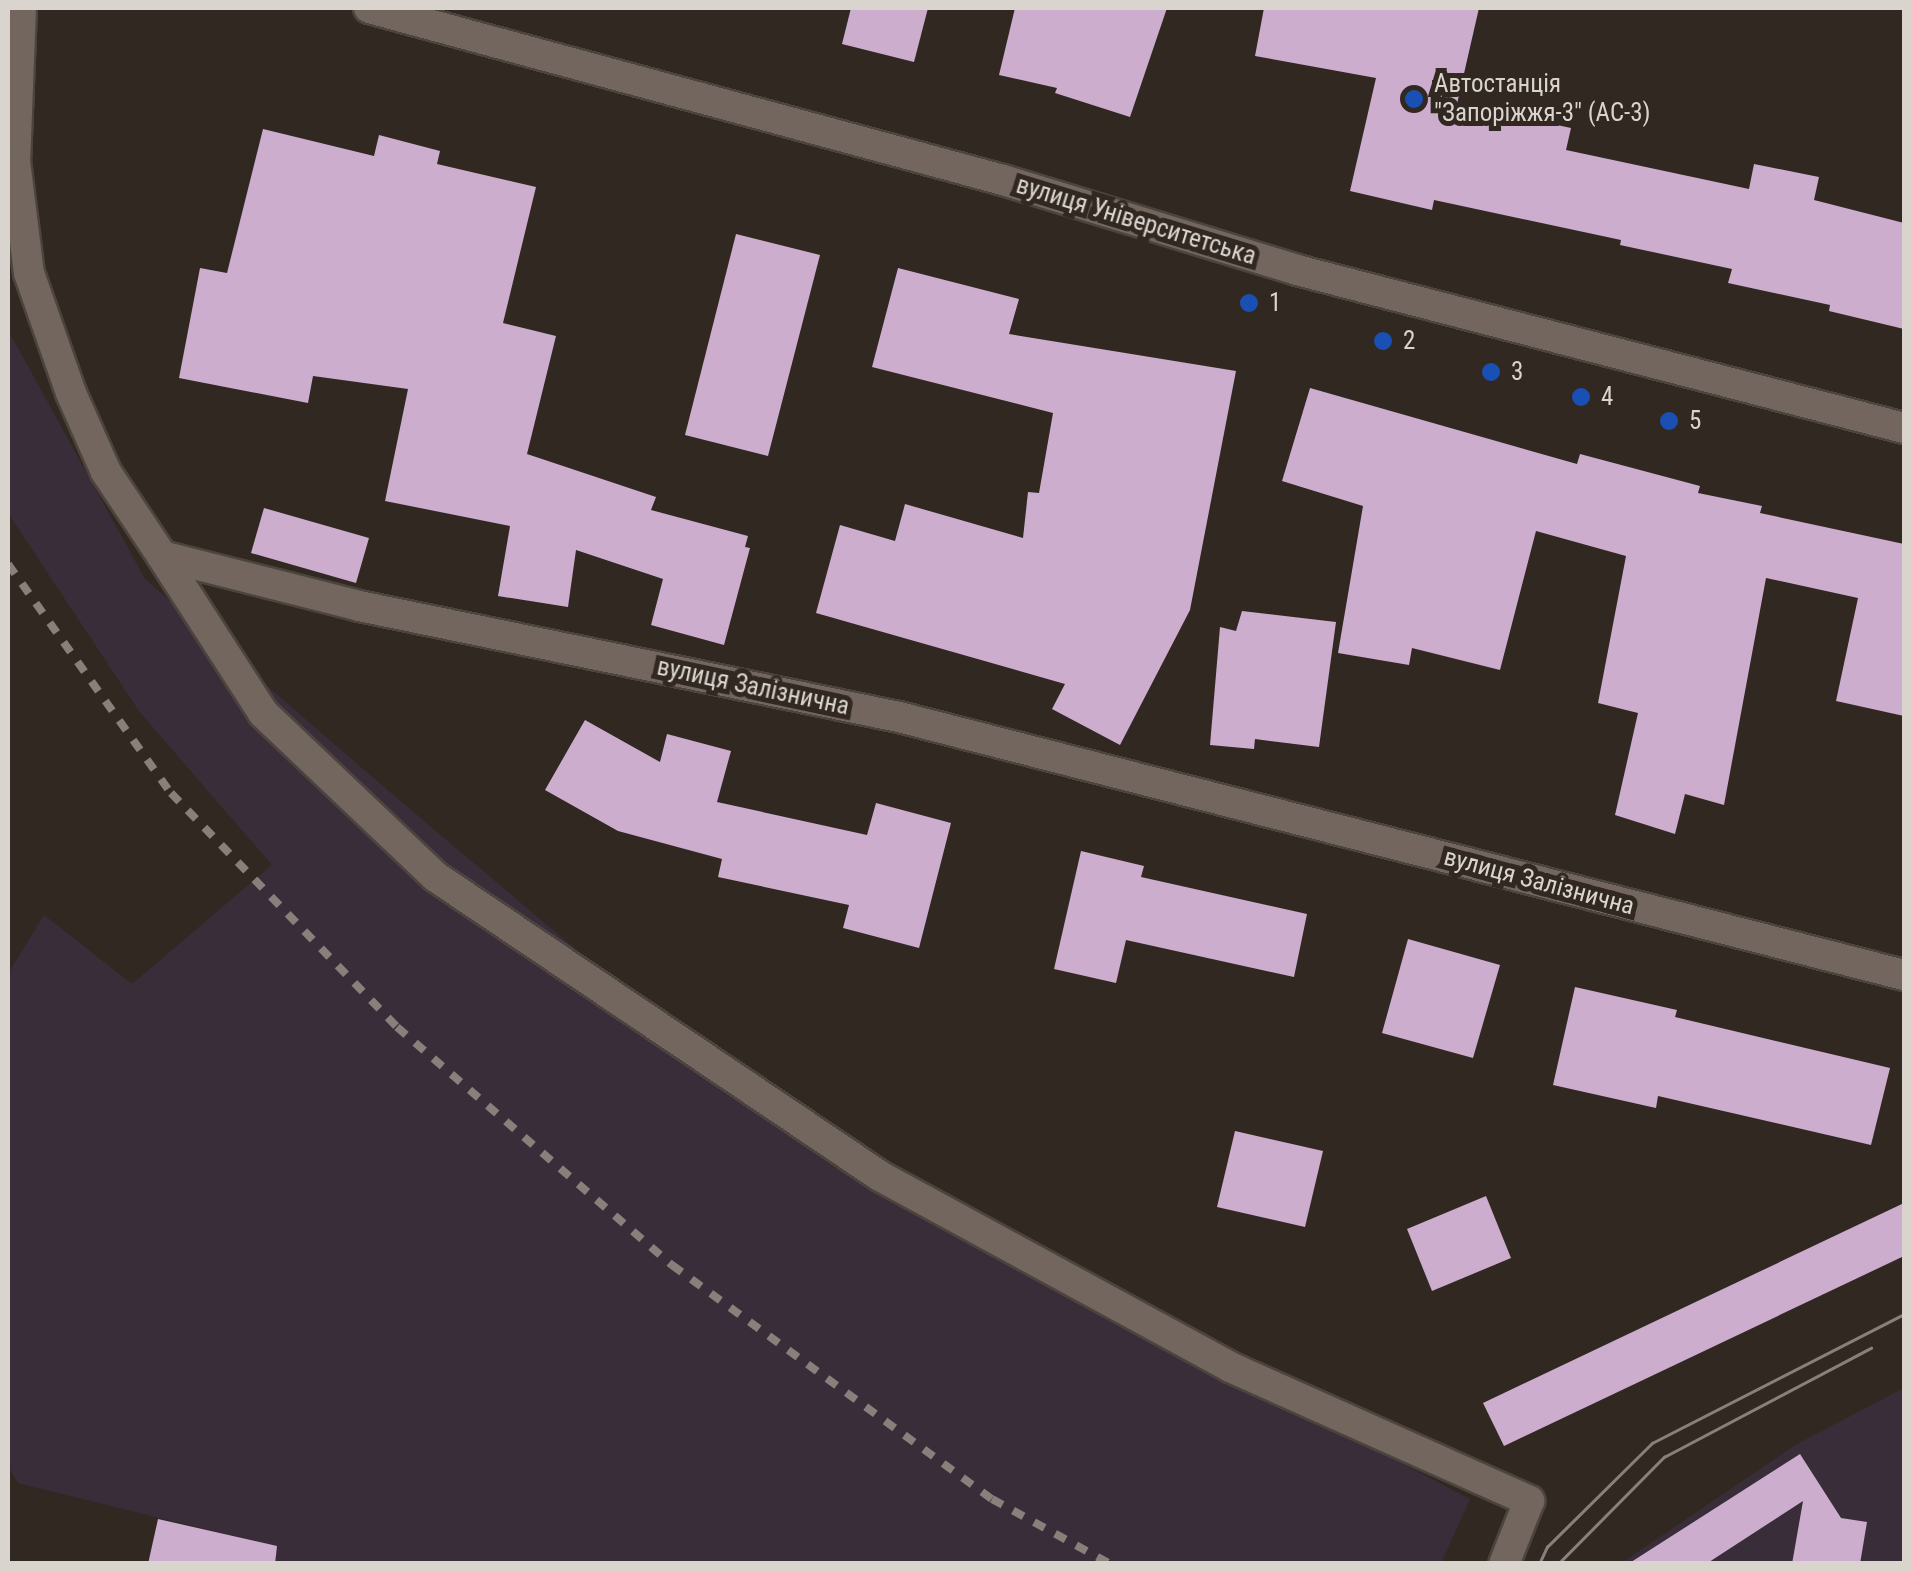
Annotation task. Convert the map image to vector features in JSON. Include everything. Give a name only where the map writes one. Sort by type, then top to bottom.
[{"type":"street","points":[[21,8],[16,161],[29,273],[71,393],[106,472],[263,713],[436,877],[880,1176],[1230,1367],[1529,1502],[1504,1564]]},
{"type":"street","name":"вулиця Університетська","points":[[369,8],[1003,180],[1297,270],[1904,428]]},
{"type":"street","name":"вулиця Залізнична","points":[[162,556],[359,606],[900,716],[1904,975]]},
{"type":"shaded area","points":[[8,330],[145,579],[358,765],[827,1162],[1470,1499],[1441,1563],[244,1563],[249,1540],[18,1483],[8,1466],[8,974],[44,915],[132,984],[272,865],[139,711],[8,513]]},
{"type":"shaded area","points":[[1904,1388],[1904,1563],[1620,1564],[1797,1444]]},
{"type":"building","points":[[851,8],[928,8],[914,62],[842,44]]},
{"type":"building","points":[[1015,8],[1167,8],[1130,117],[1055,93],[1057,88],[999,75]]},
{"type":"building","points":[[1264,8],[1479,8],[1457,104],[1571,128],[1566,150],[1749,189],[1754,164],[1819,177],[1814,200],[1904,223],[1904,329],[1829,311],[1830,305],[1728,283],[1732,269],[1620,245],[1621,240],[1434,200],[1432,210],[1350,191],[1376,78],[1255,56]]},
{"type":"building","points":[[263,129],[374,156],[379,135],[440,151],[437,164],[536,187],[503,323],[556,336],[527,454],[656,497],[651,510],[748,536],[745,547],[750,548],[724,645],[651,625],[663,579],[576,550],[568,607],[498,596],[510,526],[385,501],[408,389],[313,376],[308,403],[179,378],[200,268],[227,273]]},
{"type":"building","points":[[736,234],[820,255],[768,456],[685,435]]},
{"type":"building","points":[[898,268],[1019,299],[1009,334],[1236,371],[1190,610],[1120,745],[1052,709],[1065,684],[816,613],[840,525],[895,541],[905,504],[1023,538],[1028,492],[1039,493],[1053,413],[872,367]]},
{"type":"building","points":[[1310,388],[1577,464],[1580,454],[1700,486],[1698,493],[1762,506],[1760,513],[1904,544],[1904,716],[1836,701],[1858,598],[1766,578],[1724,805],[1685,794],[1675,834],[1615,815],[1638,713],[1598,703],[1626,556],[1536,531],[1500,670],[1412,648],[1409,665],[1338,653],[1363,506],[1282,481]]},
{"type":"building","points":[[264,508],[369,538],[356,583],[251,553]]},
{"type":"building","points":[[1242,611],[1336,622],[1319,747],[1255,739],[1254,749],[1210,745],[1220,627],[1236,631]]},
{"type":"building","points":[[585,720],[660,762],[667,734],[731,751],[717,802],[867,835],[876,803],[951,823],[919,948],[843,928],[849,905],[718,877],[722,859],[618,831],[545,790]]},
{"type":"building","points":[[1081,851],[1144,866],[1141,877],[1307,914],[1294,977],[1126,940],[1116,983],[1054,969]]},
{"type":"building","points":[[1408,939],[1500,965],[1473,1058],[1382,1033]]},
{"type":"building","points":[[1575,987],[1677,1010],[1675,1017],[1890,1068],[1871,1145],[1658,1096],[1656,1108],[1553,1085]]},
{"type":"building","points":[[1235,1131],[1323,1151],[1305,1227],[1217,1207]]},
{"type":"building","points":[[1486,1196],[1511,1258],[1432,1291],[1407,1229]]},
{"type":"building","points":[[1904,1203],[1904,1256],[1504,1446],[1483,1403]]},
{"type":"building","points":[[1800,1454],[1841,1518],[1867,1522],[1860,1564],[1792,1564],[1803,1501],[1706,1564],[1628,1564]]},
{"type":"building","points":[[158,1519],[277,1546],[275,1564],[148,1564]]},
{"type":"tram line","points":[[1539,1564],[1547,1547],[1652,1443],[1904,1314]]},
{"type":"tram line","points":[[1558,1564],[1664,1457],[1871,1348]]},
{"type":"railway","points":[[8,564],[171,793],[397,1027],[672,1265],[992,1499],[1110,1564]]},
{"type":"place","name":"Автостанція \"Запоріжжя-3\" (АС-3)","points":[[1414,99]]},
{"type":"place","name":"1","points":[[1249,303]]},
{"type":"place","name":"2","points":[[1383,341]]},
{"type":"place","name":"3","points":[[1491,372]]},
{"type":"place","name":"4","points":[[1581,397]]},
{"type":"place","name":"5","points":[[1669,421]]}]
